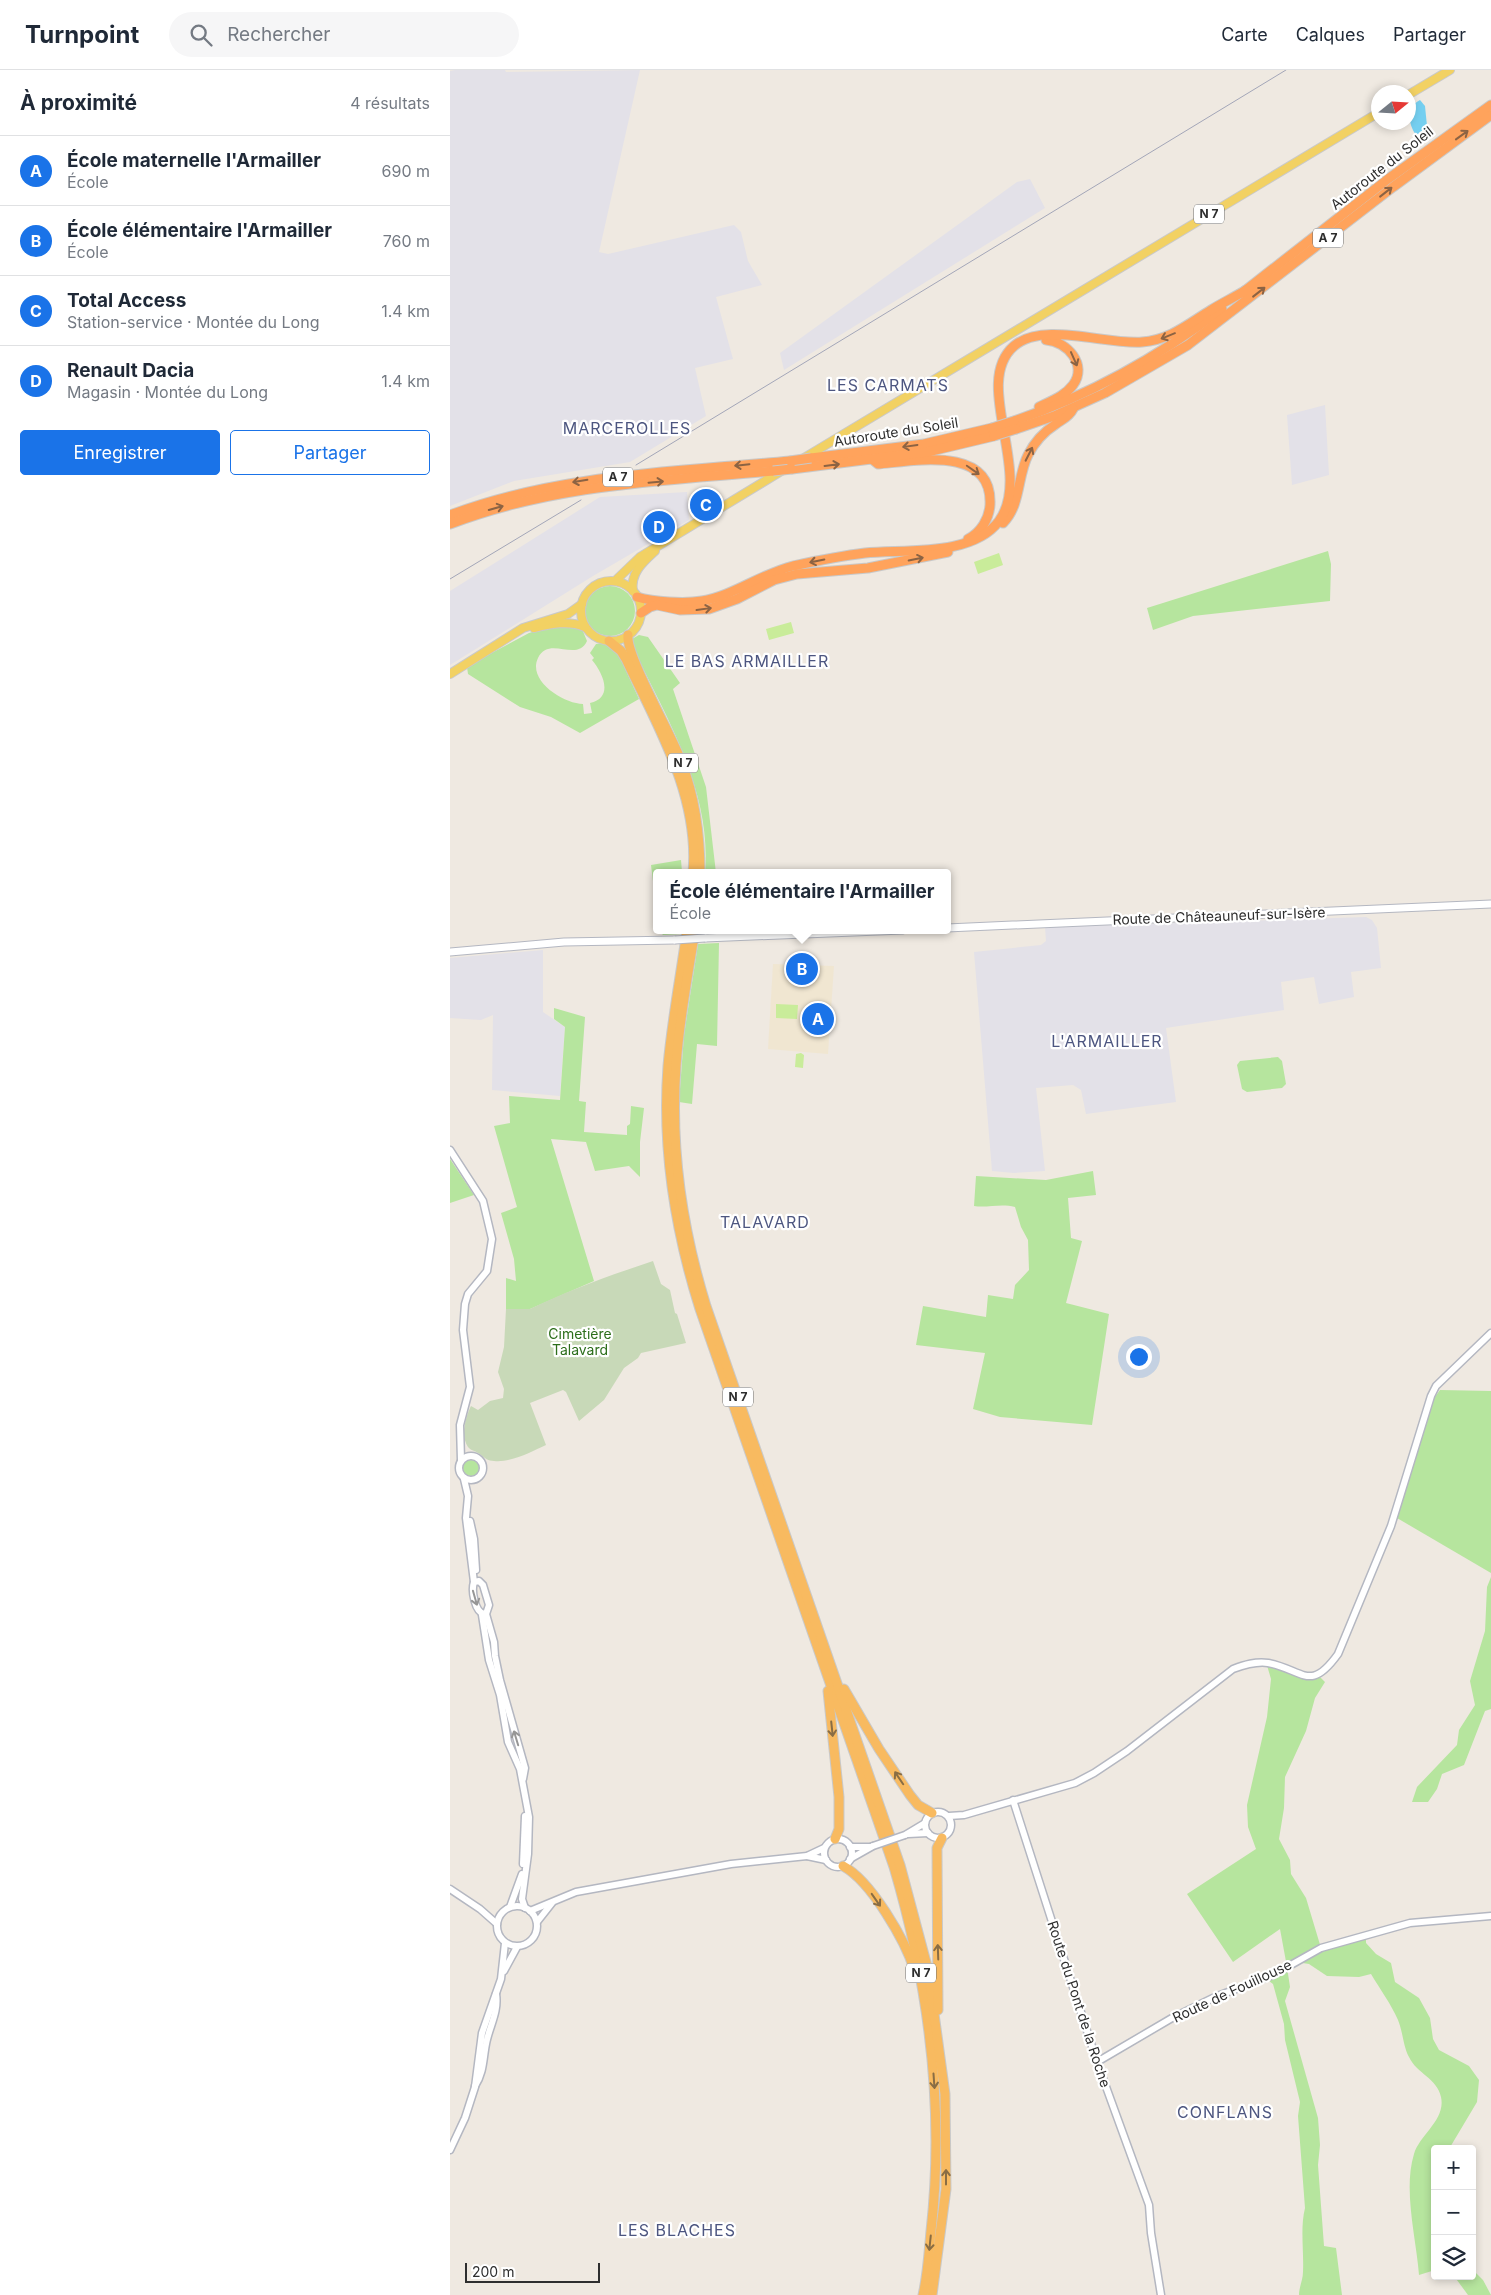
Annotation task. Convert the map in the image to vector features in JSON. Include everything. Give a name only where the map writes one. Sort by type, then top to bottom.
[{"type":"highway","name":"Autoroute du Soleil","points":[[1015,425],[1033,414],[1094,389],[1142,364],[1183,338],[1388,179],[1489,111]]},
{"type":"highway","name":"Autoroute du Soleil","points":[[450,515],[511,494],[586,480],[873,460],[941,449],[1075,407],[1138,376],[1188,345],[1489,111]]},
{"type":"highway","points":[[635,594],[686,603],[700,602],[722,596],[758,578],[790,567],[865,553],[952,547],[976,540],[992,529],[1003,513],[1009,495],[1010,481],[998,378],[1002,361],[1014,346],[1029,338],[1053,335],[1130,343],[1153,341],[1173,334],[1246,290]]},
{"type":"highway","points":[[996,530],[1008,510],[1012,490],[1012,463],[1001,386],[1004,367],[1012,352],[1025,343],[1031,340],[1051,340],[1064,346],[1074,355],[1078,370],[1076,378],[1067,391],[1039,407],[1033,414]]},
{"type":"highway","points":[[640,613],[650,606],[657,605],[680,610],[709,609],[737,599],[774,580],[797,574],[868,568],[931,556],[979,542],[996,530],[1012,510],[1024,465],[1033,447],[1046,432],[1070,416],[1075,407]]},
{"type":"highway","name":"Autoroute du Soleil","points":[[450,524],[502,506],[555,494],[614,486],[773,471],[810,458],[924,444],[993,432]]},
{"type":"highway","points":[[873,460],[878,464],[935,460],[954,462],[975,470],[985,482],[990,497],[990,507],[988,516],[981,528],[964,541],[931,548]]},
{"type":"highway","name":"N 7","points":[[628,635],[630,652],[671,737],[688,778],[699,832],[700,869]]},
{"type":"highway","name":"N 7","points":[[609,641],[616,646],[626,659],[677,769],[691,826],[693,869]]},
{"type":"highway","name":"N 7","points":[[686,934],[673,1023],[670,1116],[673,1201],[690,1278],[894,1867],[908,1916],[926,2004],[936,2104],[935,2196],[923,2295]]},
{"type":"highway","name":"N 7","points":[[671,1095],[680,1019],[694,934]]},
{"type":"highway","name":"N 7","points":[[670,1116],[680,1198],[696,1275],[900,1865],[928,1970],[945,2094],[946,2189],[932,2295]]},
{"type":"highway","points":[[823,1664],[830,1706],[839,1797],[839,1829],[835,1839]]},
{"type":"highway","points":[[833,1672],[879,1749],[910,1795],[918,1805],[932,1813]]},
{"type":"highway","points":[[938,2035],[936,1848],[942,1838]]},
{"type":"highway","points":[[843,1866],[855,1872],[895,1927],[911,1958],[926,2004]]},
{"type":"main road","points":[[1416,90],[1450,70]]},
{"type":"main road","name":"N 7","points":[[615,581],[640,557],[667,539],[1371,117]]},
{"type":"main road","name":"N 7","points":[[635,594],[632,581],[634,574],[642,563],[667,539]]},
{"type":"main road","points":[[515,634],[536,627],[563,623],[577,624],[585,627],[595,636],[609,641],[619,640],[628,635],[636,626],[640,613],[635,594],[624,584],[615,581],[605,581],[594,586],[588,592],[582,604],[581,612],[585,627]]},
{"type":"main road","points":[[450,674],[530,625],[568,614],[582,604]]},
{"type":"main road","name":"Route de Châteauneuf-sur-Isère","points":[[951,928],[1491,904]]},
{"type":"main road","points":[[450,952],[582,941],[675,940],[804,934]]},
{"type":"street","points":[[450,1150],[480,1194],[488,1217],[492,1240],[487,1271],[468,1294],[465,1304],[463,1330],[470,1386],[468,1400],[461,1419],[459,1473]]},
{"type":"street","points":[[480,1909],[491,1914],[502,1912],[510,1907],[528,1909],[576,1892],[731,1864],[807,1856],[826,1860],[835,1867],[843,1866],[850,1858],[872,1846],[906,1834],[925,1823],[932,1813],[941,1812],[948,1816],[964,1815],[1075,1783],[1127,1752],[1233,1669],[1247,1664],[1266,1662],[1295,1674],[1318,1675],[1328,1668],[1338,1654],[1391,1526],[1431,1396],[1436,1386],[1491,1333]]},
{"type":"street","points":[[460,1439],[470,1456]]},
{"type":"street","points":[[450,1470],[470,1456],[478,1458],[483,1466],[482,1474],[475,1480],[468,1496]]},
{"type":"street","points":[[450,1470],[459,1473],[464,1479],[468,1496],[467,1510],[474,1539],[476,1581],[472,1589],[478,1610],[484,1614]]},
{"type":"street","points":[[464,1479],[475,1480]]},
{"type":"street","points":[[476,1581],[483,1585],[489,1605],[484,1614],[492,1673],[500,1695],[508,1742],[520,1769],[529,1817],[529,1840],[522,1899],[537,1922]]},
{"type":"street","name":"Route du Pont de la Roche","points":[[1014,1800],[1097,2062],[1149,2206],[1151,2233],[1162,2295]]},
{"type":"street","points":[[510,1907],[522,1872],[526,1808]]},
{"type":"street","points":[[925,1823],[928,1833],[934,1838],[942,1838],[949,1833],[952,1825],[964,1815]]},
{"type":"street","points":[[948,1816],[952,1825]]},
{"type":"street","points":[[906,1834],[928,1833]]},
{"type":"street","points":[[807,1856],[824,1848],[835,1839],[844,1840],[850,1847],[850,1858]]},
{"type":"street","points":[[850,1847],[872,1846]]},
{"type":"street","points":[[824,1848],[826,1860]]},
{"type":"street","points":[[450,1889],[480,1909],[497,1924]]},
{"type":"street","points":[[502,1912],[497,1924],[498,1934],[505,1942],[517,1947],[527,1944],[534,1938],[537,1922],[557,1899]]},
{"type":"street","name":"Route de Fouillouse","points":[[1097,2062],[1179,2014],[1214,1997],[1273,1975],[1321,1948],[1410,1924],[1491,1916]]},
{"type":"street","points":[[501,1978],[505,1942]]},
{"type":"street","points":[[450,2150],[465,2118],[475,2087],[482,2033],[492,1999],[517,1947]]},
{"type":"shaded area","points":[[505,70],[506,72],[640,70],[599,252],[608,254],[734,225],[741,232],[748,261],[762,285],[716,297],[733,359],[695,368],[706,416],[630,462],[514,481],[450,506],[450,71]]},
{"type":"shaded area","points":[[1030,179],[1045,208],[784,370],[780,353],[1017,182]]},
{"type":"shaded area","points":[[1325,405],[1329,475],[1292,485],[1287,415]]},
{"type":"shaded area","points":[[687,492],[689,520],[593,576],[450,665],[450,591],[600,497]]},
{"type":"shaded area","points":[[1366,917],[1372,920],[1377,928],[1381,968],[1351,972],[1354,997],[1319,1004],[1314,977],[1281,982],[1284,1010],[1166,1028],[1176,1102],[1086,1114],[1081,1090],[1073,1085],[1036,1088],[1045,1171],[1014,1173],[992,1171],[974,952],[1041,945],[1046,941],[1045,927]]},
{"type":"shaded area","points":[[543,950],[543,1012],[565,1027],[560,1096],[492,1090],[493,1015],[481,1020],[450,1018],[450,958]]},
{"type":"shaded area","points":[[773,964],[834,966],[828,1054],[768,1049]]},
{"type":"green space","points":[[1328,551],[1331,564],[1330,601],[1193,616],[1153,630],[1147,608]]},
{"type":"green space","points":[[999,553],[1003,565],[978,574],[974,562]]},
{"type":"green space","points":[[610,586],[620,588],[628,593],[633,601],[635,611],[633,621],[628,629],[620,634],[610,636],[600,634],[592,629],[587,621],[585,611],[587,601],[592,593],[600,588]]},
{"type":"green space","points":[[791,622],[794,633],[769,640],[766,629]]},
{"type":"green space","points":[[570,625],[582,629],[587,641],[577,650],[556,648],[543,652],[538,658],[536,667],[542,683],[558,696],[583,704],[584,714],[592,713],[590,703],[598,700],[602,695],[604,684],[592,660],[594,658],[590,653],[596,644],[605,644],[617,651],[639,699],[580,733],[551,717],[520,707],[468,674],[467,667],[469,665],[529,633]]},
{"type":"green space","points":[[639,635],[648,637],[680,683],[673,689],[706,787],[716,869],[705,869],[705,843],[701,813],[694,784],[672,727],[632,646],[632,639]]},
{"type":"green space","points":[[681,860],[682,869],[653,869],[653,881],[651,865]]},
{"type":"green space","points":[[719,943],[717,1046],[697,1044],[692,1104],[679,1102],[684,1035],[698,944]]},
{"type":"green space","points":[[776,1004],[798,1005],[797,1019],[776,1018]]},
{"type":"green space","points":[[554,1008],[585,1017],[579,1101],[586,1102],[584,1132],[627,1135],[631,1106],[644,1108],[640,1142],[640,1177],[629,1166],[595,1171],[586,1142],[551,1139],[594,1281],[530,1309],[506,1309],[506,1278],[516,1281],[514,1259],[501,1213],[517,1207],[494,1126],[510,1123],[509,1096],[560,1100],[565,1027],[554,1019]]},
{"type":"green space","points":[[801,1053],[804,1055],[803,1068],[795,1067],[796,1054]]},
{"type":"green space","points":[[1278,1057],[1282,1061],[1286,1084],[1282,1088],[1247,1092],[1242,1089],[1237,1065],[1240,1061]]},
{"type":"green space","points":[[450,1159],[474,1195],[450,1203]]},
{"type":"green space","points":[[1093,1171],[1096,1195],[1068,1198],[1071,1238],[1082,1241],[1066,1303],[1109,1314],[1092,1425],[1000,1417],[973,1409],[985,1353],[916,1345],[923,1306],[986,1317],[988,1295],[1013,1299],[1015,1285],[1029,1270],[1028,1240],[1021,1227],[1015,1207],[1005,1205],[974,1206],[976,1176],[1046,1180]]},
{"type":"green space","name":"Cimetière Talavard","points":[[653,1261],[661,1284],[670,1290],[675,1313],[677,1314],[686,1343],[641,1353],[638,1358],[624,1368],[604,1400],[579,1421],[566,1392],[563,1390],[530,1403],[546,1445],[520,1456],[500,1461],[488,1460],[469,1448],[464,1432],[467,1415],[471,1406],[478,1410],[490,1401],[503,1398],[504,1389],[498,1372],[504,1347],[506,1309],[530,1309],[590,1283]]},
{"type":"green space","points":[[1440,1390],[1491,1391],[1491,1573],[1397,1518],[1432,1401]]},
{"type":"green space","points":[[468,1460],[474,1460],[479,1465],[477,1474],[468,1476],[463,1471],[463,1465]]},
{"type":"green space","points":[[1491,1577],[1491,1709],[1485,1711],[1464,1765],[1442,1774],[1437,1789],[1428,1802],[1412,1802],[1417,1787],[1457,1745],[1459,1730],[1475,1705],[1470,1681],[1485,1631],[1487,1587]]},
{"type":"green space","points":[[1266,1662],[1295,1674],[1318,1675],[1325,1682],[1315,1698],[1306,1731],[1285,1777],[1284,1808],[1279,1839],[1290,1860],[1291,1874],[1306,1898],[1321,1948],[1366,1936],[1366,1943],[1376,1954],[1391,1963],[1395,1982],[1419,1998],[1430,2018],[1433,2039],[1439,2050],[1469,2066],[1479,2080],[1477,2102],[1451,2145],[1431,2145],[1431,2271],[1419,2275],[1411,2214],[1411,2168],[1417,2147],[1436,2120],[1442,2105],[1439,2091],[1435,2085],[1417,2068],[1409,2057],[1398,2020],[1389,2002],[1371,1974],[1359,1977],[1327,1976],[1309,1964],[1296,1962],[1287,1967],[1280,1929],[1233,1962],[1187,1894],[1256,1849],[1248,1827],[1247,1805],[1267,1717],[1271,1679]]},
{"type":"green space","points":[[1287,1967],[1290,1987],[1285,2001],[1318,2118],[1320,2145],[1318,2165],[1324,2246],[1336,2248],[1342,2295],[1299,2295],[1303,2275],[1302,2232],[1305,2208],[1298,2116],[1300,2102],[1285,2040],[1284,2024],[1273,1984],[1265,1978]]},
{"type":"green space","points":[[1476,2273],[1483,2280],[1491,2295],[1468,2295],[1457,2280],[1476,2280]]},
{"type":"water","points":[[1420,100],[1425,106],[1427,126],[1421,133],[1416,135],[1413,130],[1416,130],[1416,102]]},
{"type":"railway","points":[[636,465],[1286,70]]},
{"type":"railway","points":[[450,579],[581,500]]},
{"type":"place","name":"Total Access","points":[[706,505]]},
{"type":"place","name":"Renault Dacia","points":[[659,527]]},
{"type":"place","name":"École élémentaire l'Armailler","points":[[802,969]]},
{"type":"place","name":"École maternelle l'Armailler","points":[[818,1019]]},
{"type":"district","name":"LES CARMATS","points":[[888,385]]},
{"type":"district","name":"MARCEROLLES","points":[[627,428]]},
{"type":"district","name":"LE BAS ARMAILLER","points":[[747,661]]},
{"type":"district","name":"L'ARMAILLER","points":[[1107,1041]]},
{"type":"district","name":"TALAVARD","points":[[765,1222]]},
{"type":"district","name":"CONFLANS","points":[[1225,2112]]},
{"type":"district","name":"LES BLACHES","points":[[677,2230]]}]
